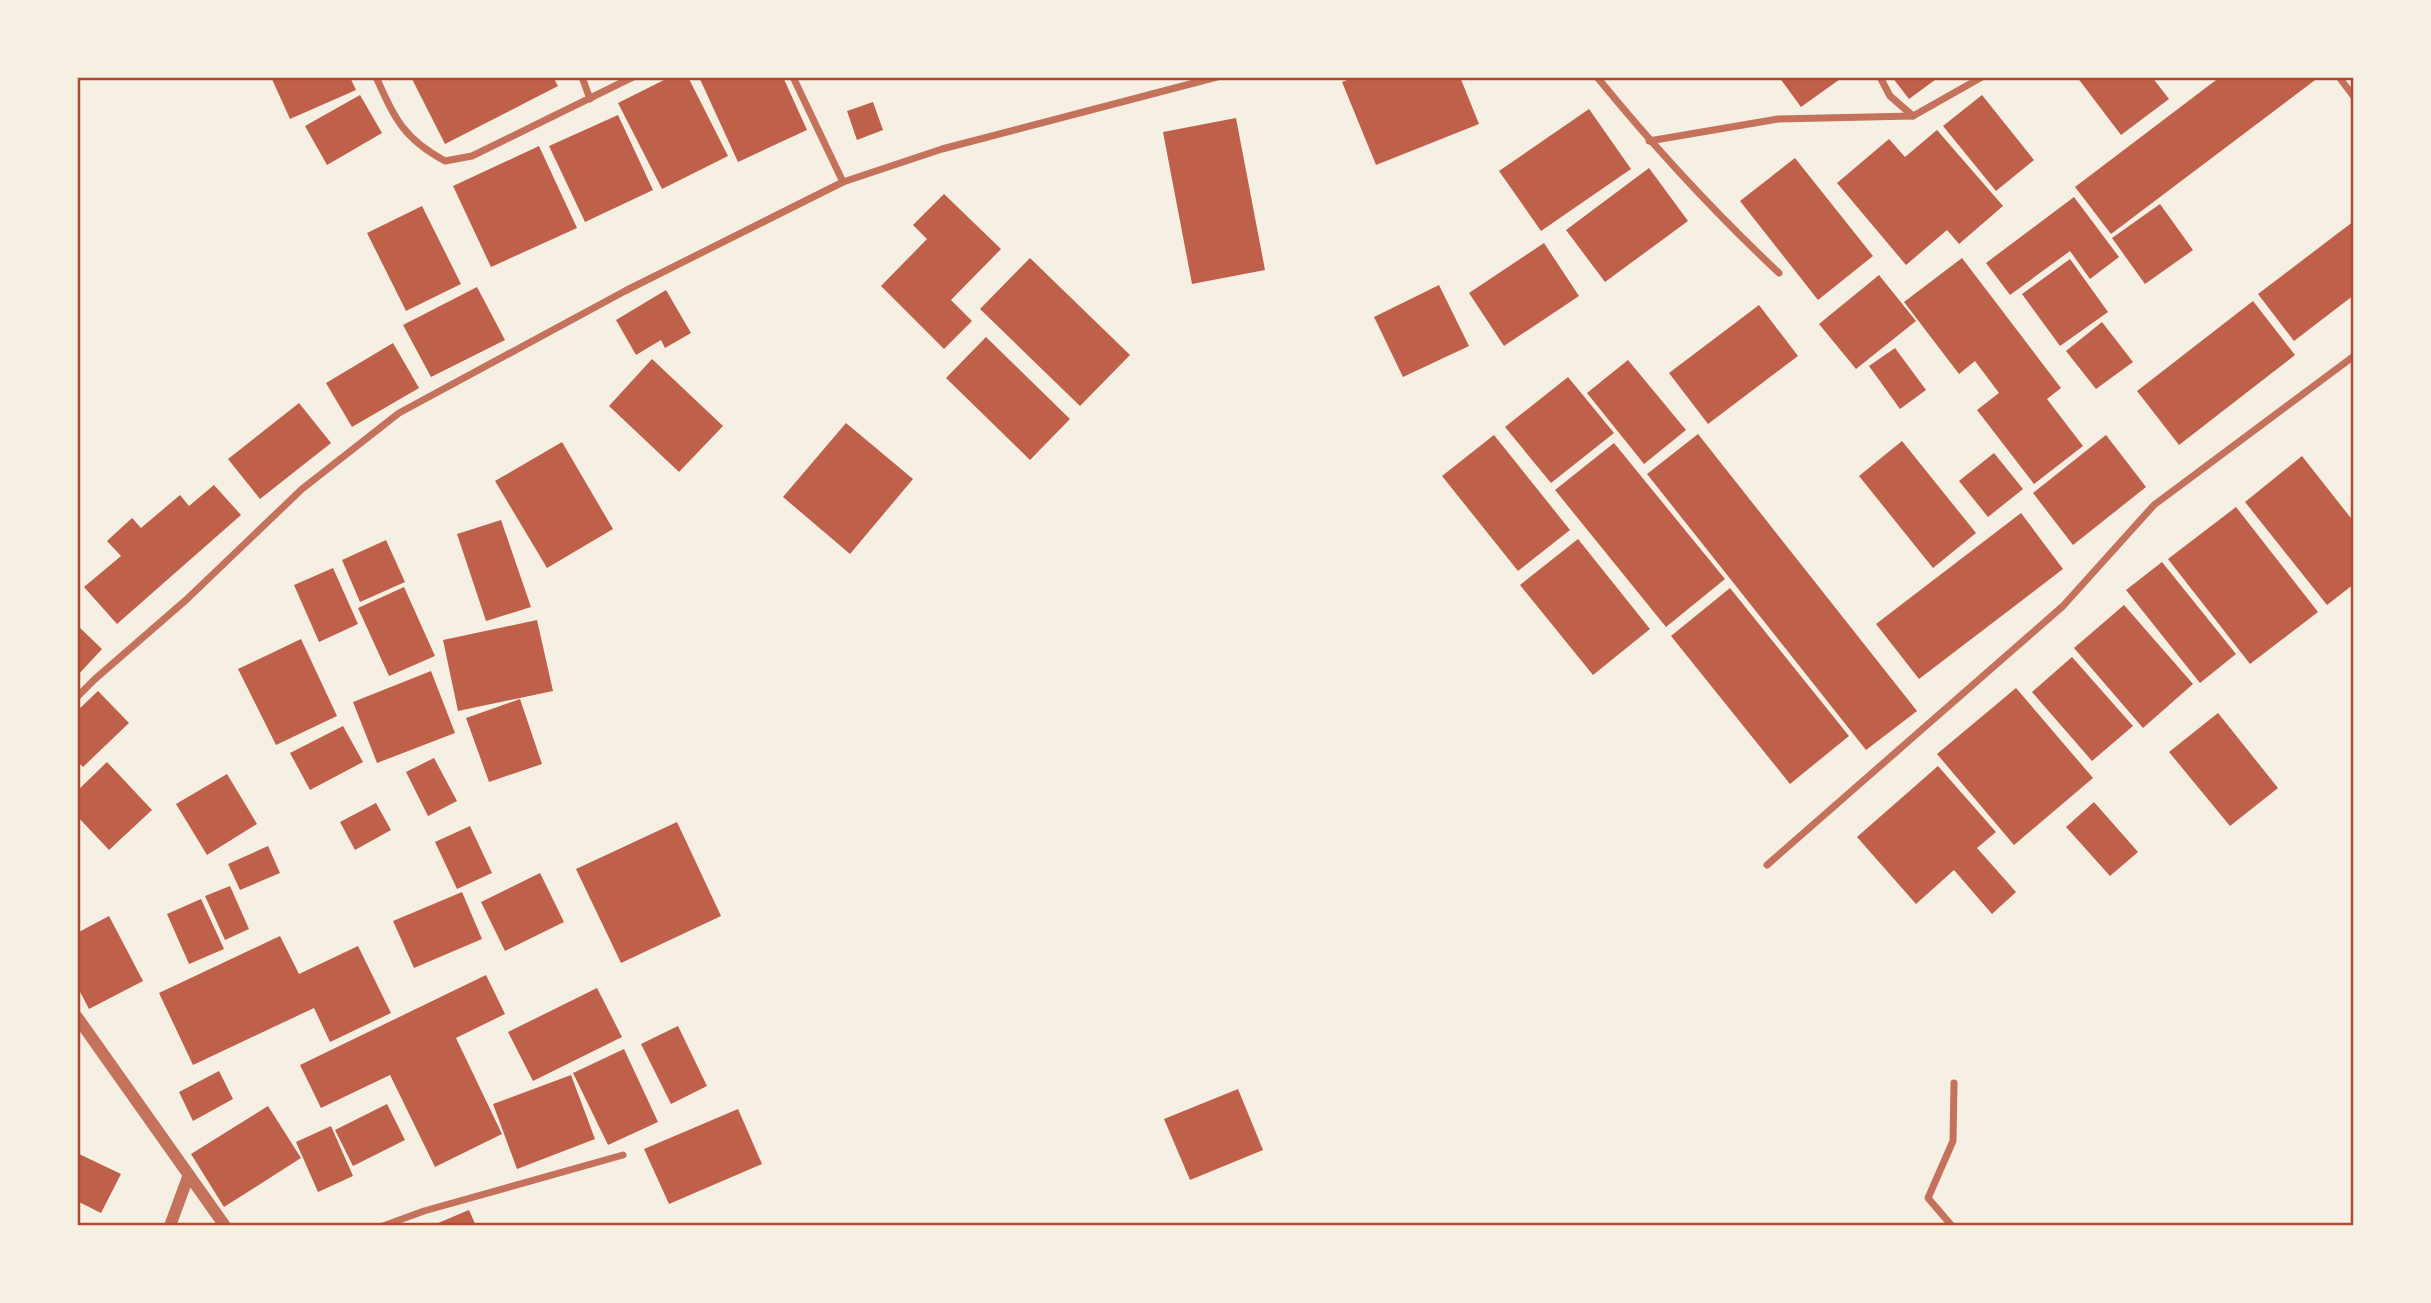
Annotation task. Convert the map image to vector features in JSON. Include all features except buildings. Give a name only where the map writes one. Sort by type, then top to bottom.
[{"type":"street","points":[[376,77],[394,117],[422,148],[445,161],[472,156],[633,77]]},
{"type":"street","points":[[582,77],[590,99]]},
{"type":"street","points":[[793,77],[843,182]]},
{"type":"street","points":[[77,697],[95,678],[186,600],[302,489],[399,413],[625,291],[843,182],[942,149],[1217,77]]},
{"type":"street","points":[[1597,77],[1650,141],[1731,228],[1779,273]]},
{"type":"street","points":[[1880,77],[1890,96],[1913,116]]},
{"type":"street","points":[[1650,141],[1778,119],[1913,116],[1982,77]]},
{"type":"street","points":[[2339,77],[2354,97]]},
{"type":"street","points":[[1767,865],[2063,606],[2154,505],[2354,356]]},
{"type":"street","points":[[77,1017],[225,1226]]},
{"type":"street","points":[[1952,1226],[1928,1198],[1953,1141],[1954,1083]]},
{"type":"street","points":[[383,1226],[424,1211],[623,1155]]},
{"type":"street","points":[[170,1226],[188,1177]]}]
